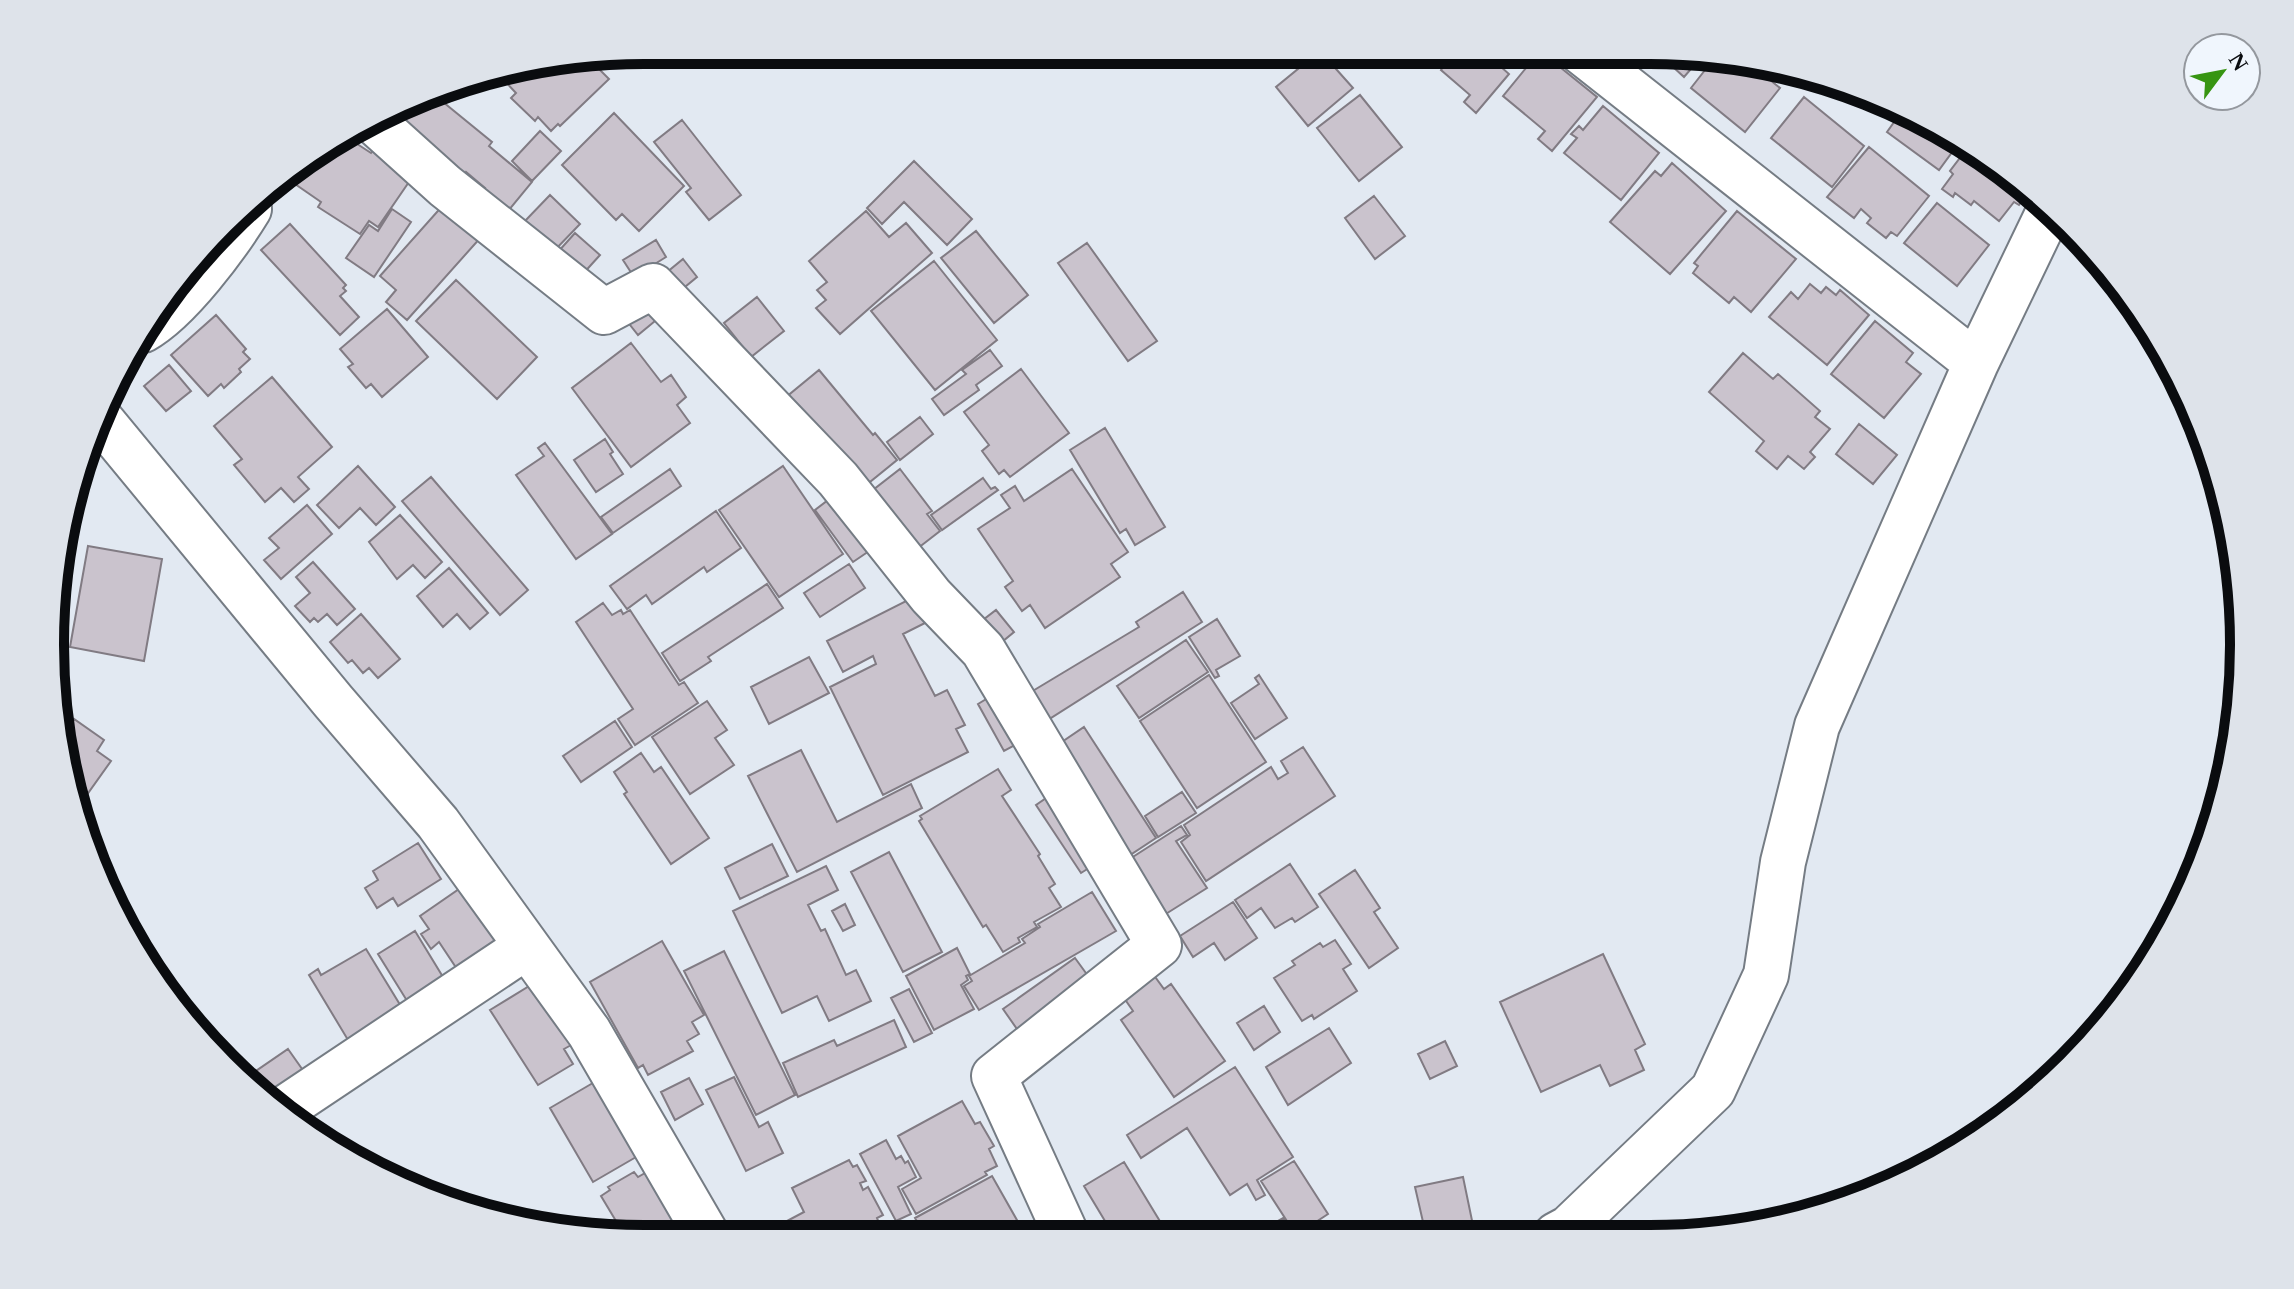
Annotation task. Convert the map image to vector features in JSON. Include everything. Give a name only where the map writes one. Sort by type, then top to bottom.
[{"type":"street","points":[[1596,64],[1976,363]]},
{"type":"street","points":[[381,128],[445,186],[604,312],[653,286],[838,479],[931,596],[983,650],[1159,945],[994,1076],[1062,1225]]},
{"type":"street","points":[[1572,1225],[1713,1090],[1766,975],[1783,862],[1817,726],[1976,363],[2045,220]]},
{"type":"street","points":[[177,301],[234,234]]},
{"type":"street","points":[[106,426],[438,823],[589,1032],[701,1225]]},
{"type":"street","points":[[290,1104],[526,947]]},
{"type":"building","points":[[1304,64],[1332,64],[1353,88],[1308,126],[1276,87]]},
{"type":"building","points":[[1442,64],[1504,64],[1501,67],[1509,74],[1476,113],[1464,102],[1470,95],[1441,70],[1444,66]]},
{"type":"building","points":[[1529,64],[1556,64],[1597,97],[1552,151],[1538,139],[1545,131],[1503,96]]},
{"type":"building","points":[[1670,65],[1694,66],[1684,77]]},
{"type":"building","points":[[596,66],[609,79],[551,131],[538,117],[535,121],[511,98],[516,93],[505,81]]},
{"type":"building","points":[[1707,67],[1764,75],[1780,88],[1745,132],[1691,88]]},
{"type":"building","points":[[1360,95],[1402,147],[1359,181],[1317,128]]},
{"type":"building","points":[[1804,97],[1864,146],[1832,187],[1771,138]]},
{"type":"building","points":[[442,101],[492,142],[489,146],[532,182],[508,211],[466,172],[462,177],[395,121]]},
{"type":"building","points":[[1603,106],[1659,153],[1621,200],[1564,153],[1577,138],[1571,134],[1579,126],[1583,130]]},
{"type":"building","points":[[614,113],[684,186],[639,231],[622,214],[616,220],[562,165]]},
{"type":"building","points":[[1896,119],[1953,150],[1939,170],[1887,132]]},
{"type":"building","points":[[682,120],[741,195],[709,220],[686,192],[691,188],[654,142]]},
{"type":"building","points":[[540,131],[561,151],[532,181],[512,161]]},
{"type":"building","points":[[354,142],[371,153],[374,149],[411,179],[378,227],[369,221],[360,234],[318,207],[321,202],[295,184]]},
{"type":"building","points":[[1869,147],[1929,196],[1897,236],[1891,232],[1886,238],[1867,223],[1871,218],[1861,209],[1854,218],[1827,197]]},
{"type":"building","points":[[1962,156],[2022,200],[2019,205],[2014,202],[1999,221],[1974,201],[1971,205],[1955,193],[1953,197],[1942,189],[1953,174],[1950,171]]},
{"type":"building","points":[[914,161],[972,219],[947,245],[904,202],[882,224],[867,208]]},
{"type":"building","points":[[1672,163],[1726,211],[1670,274],[1610,222],[1655,171],[1661,176]]},
{"type":"building","points":[[453,194],[490,227],[407,320],[386,302],[396,290],[380,276]]},
{"type":"building","points":[[550,195],[580,224],[553,252],[524,222]]},
{"type":"building","points":[[1374,196],[1405,236],[1375,259],[1345,218]]},
{"type":"building","points":[[1937,203],[1989,245],[1957,286],[1904,243]]},
{"type":"building","points":[[392,209],[411,222],[374,277],[346,258],[369,225],[378,231]]},
{"type":"building","points":[[866,211],[889,237],[906,223],[932,253],[840,334],[816,308],[826,300],[817,290],[827,282],[809,261]]},
{"type":"building","points":[[1737,211],[1796,259],[1751,312],[1734,297],[1729,303],[1693,273],[1698,266],[1694,263]]},
{"type":"building","points":[[290,224],[346,285],[343,288],[346,291],[340,296],[359,317],[340,335],[261,250]]},
{"type":"building","points":[[976,231],[1028,295],[994,323],[941,258]]},
{"type":"building","points":[[575,233],[600,255],[581,276],[557,253]]},
{"type":"building","points":[[656,240],[666,257],[634,277],[623,260]]},
{"type":"building","points":[[1087,243],[1157,341],[1128,361],[1058,263]]},
{"type":"building","points":[[683,259],[697,277],[680,291],[666,273]]},
{"type":"building","points":[[934,261],[997,340],[935,390],[871,311]]},
{"type":"building","points":[[456,280],[537,357],[497,399],[416,321]]},
{"type":"building","points":[[1810,284],[1821,293],[1826,287],[1836,295],[1840,290],[1869,315],[1827,365],[1769,317],[1791,292],[1798,299]]},
{"type":"building","points":[[650,294],[666,312],[638,335],[623,316]]},
{"type":"building","points":[[757,297],[784,331],[751,357],[724,323]]},
{"type":"building","points":[[387,309],[428,357],[382,397],[371,384],[366,388],[348,367],[353,364],[340,349]]},
{"type":"building","points":[[216,315],[246,349],[243,352],[250,359],[224,388],[221,384],[208,396],[171,355]]},
{"type":"building","points":[[1875,321],[1913,353],[1906,362],[1921,374],[1884,418],[1831,374]]},
{"type":"building","points":[[631,343],[661,382],[671,375],[686,397],[677,405],[690,423],[631,467],[572,388]]},
{"type":"building","points":[[990,350],[1002,366],[976,385],[979,390],[944,415],[932,399],[966,374],[962,370]]},
{"type":"building","points":[[1743,353],[1773,379],[1778,374],[1820,411],[1815,417],[1830,429],[1810,452],[1815,457],[1804,469],[1788,456],[1777,469],[1756,451],[1764,441],[1709,392]]},
{"type":"building","points":[[169,365],[191,391],[166,411],[144,386]]},
{"type":"building","points":[[1021,369],[1069,433],[1010,477],[1004,470],[999,474],[982,451],[989,445],[964,412]]},
{"type":"building","points":[[819,370],[897,460],[860,490],[785,398]]},
{"type":"building","points":[[272,377],[332,447],[298,477],[309,489],[294,502],[281,488],[265,502],[234,465],[242,459],[214,426]]},
{"type":"building","points":[[920,417],[933,434],[900,460],[887,442]]},
{"type":"building","points":[[1859,424],[1897,455],[1873,484],[1836,454]]},
{"type":"building","points":[[1105,428],[1165,527],[1135,545],[1126,529],[1120,533],[1070,450]]},
{"type":"building","points":[[605,439],[613,452],[610,454],[623,474],[596,492],[574,460]]},
{"type":"building","points":[[545,443],[612,534],[576,559],[516,475],[544,456],[538,448]]},
{"type":"building","points":[[358,466],[395,507],[376,525],[360,508],[339,528],[317,505]]},
{"type":"building","points":[[783,466],[843,554],[779,597],[719,510]]},
{"type":"building","points":[[670,469],[681,486],[613,533],[601,517]]},
{"type":"building","points":[[900,469],[932,511],[927,514],[940,531],[913,552],[864,497]]},
{"type":"building","points":[[1072,469],[1128,552],[1111,564],[1120,577],[1045,628],[1030,605],[1022,611],[1005,587],[1013,581],[978,529],[1010,508],[1001,495],[1015,486],[1024,501]]},
{"type":"building","points":[[431,477],[528,590],[500,615],[402,501]]},
{"type":"building","points":[[983,478],[991,489],[995,487],[998,490],[942,530],[931,515]]},
{"type":"building","points":[[836,494],[875,547],[853,562],[815,510]]},
{"type":"building","points":[[307,505],[332,534],[281,579],[264,560],[279,548],[269,538]]},
{"type":"building","points":[[716,511],[741,548],[707,572],[704,567],[652,604],[646,595],[627,609],[610,586]]},
{"type":"building","points":[[400,515],[442,562],[425,578],[413,565],[397,579],[369,542]]},
{"type":"building","points":[[88,546],[162,559],[144,661],[70,647]]},
{"type":"building","points":[[313,562],[355,609],[337,625],[327,614],[318,622],[314,618],[310,622],[295,606],[310,593],[296,577]]},
{"type":"building","points":[[849,564],[865,588],[820,617],[804,593]]},
{"type":"building","points":[[449,568],[488,613],[470,629],[457,614],[443,627],[417,596]]},
{"type":"building","points":[[767,584],[783,608],[708,657],[711,661],[680,681],[662,653]]},
{"type":"building","points":[[1183,592],[1202,622],[1043,723],[1026,695],[1139,627],[1136,622]]},
{"type":"building","points":[[912,598],[925,623],[903,634],[935,696],[947,690],[965,725],[956,729],[968,752],[883,795],[830,687],[876,664],[873,656],[843,672],[827,641]]},
{"type":"building","points":[[603,603],[612,615],[621,610],[623,614],[630,610],[679,685],[684,682],[698,703],[635,745],[618,719],[633,709],[576,622]]},
{"type":"building","points":[[996,610],[1014,632],[997,646],[979,623]]},
{"type":"building","points":[[361,614],[400,659],[378,678],[369,668],[363,673],[352,660],[348,663],[330,642]]},
{"type":"building","points":[[1217,619],[1240,656],[1216,670],[1219,676],[1215,678],[1189,637]]},
{"type":"building","points":[[1186,640],[1208,672],[1139,718],[1117,686]]},
{"type":"building","points":[[809,657],[829,693],[769,724],[751,687]]},
{"type":"building","points":[[1209,675],[1266,762],[1197,808],[1140,721]]},
{"type":"building","points":[[1259,675],[1287,718],[1255,739],[1231,703],[1259,684],[1255,678]]},
{"type":"building","points":[[998,692],[1024,740],[1004,751],[978,704]]},
{"type":"building","points":[[707,701],[727,730],[715,738],[734,765],[690,794],[652,737]]},
{"type":"building","points":[[74,719],[104,740],[97,751],[111,761],[86,796],[70,725]]},
{"type":"building","points":[[615,721],[632,747],[581,782],[563,756]]},
{"type":"building","points":[[1084,727],[1156,838],[1124,859],[1053,748]]},
{"type":"building","points":[[1303,747],[1335,796],[1206,881],[1181,842],[1190,835],[1184,825],[1271,767],[1278,779],[1288,773],[1281,761]]},
{"type":"building","points":[[801,750],[837,822],[911,784],[922,808],[797,872],[748,776]]},
{"type":"building","points":[[641,753],[654,772],[661,767],[709,838],[671,864],[624,794],[627,792],[614,772]]},
{"type":"building","points":[[998,769],[1011,790],[1002,796],[1040,854],[1038,856],[1055,884],[1049,888],[1061,907],[1034,922],[1037,927],[1003,952],[986,925],[983,927],[919,821],[922,819],[920,816]]},
{"type":"building","points":[[1055,792],[1100,861],[1081,873],[1036,805]]},
{"type":"building","points":[[1182,792],[1196,813],[1158,837],[1145,816]]},
{"type":"building","points":[[1181,826],[1187,835],[1176,841],[1207,888],[1161,917],[1125,862]]},
{"type":"building","points":[[418,843],[441,879],[398,906],[393,898],[377,908],[365,888],[378,880],[373,871]]},
{"type":"building","points":[[772,844],[788,876],[740,899],[725,868]]},
{"type":"building","points":[[889,852],[942,952],[903,972],[851,872]]},
{"type":"building","points":[[1290,864],[1318,907],[1295,922],[1292,918],[1275,928],[1261,908],[1247,918],[1235,900]]},
{"type":"building","points":[[826,866],[838,890],[808,905],[821,931],[825,929],[846,975],[856,970],[871,1001],[829,1021],[817,996],[782,1013],[733,911]]},
{"type":"building","points":[[1355,870],[1380,908],[1374,912],[1398,948],[1369,968],[1319,894]]},
{"type":"building","points":[[475,878],[514,942],[463,978],[439,942],[431,949],[421,934],[429,929],[420,916]]},
{"type":"building","points":[[1092,892],[1116,931],[979,1010],[964,986],[972,981],[969,976],[1025,943],[1022,939],[1040,927],[1038,924]]},
{"type":"building","points":[[1233,902],[1257,938],[1225,960],[1214,943],[1193,957],[1180,936]]},
{"type":"building","points":[[845,904],[855,925],[843,931],[832,911]]},
{"type":"building","points":[[415,931],[446,982],[409,1004],[378,954]]},
{"type":"building","points":[[1335,940],[1351,964],[1343,969],[1357,991],[1314,1019],[1312,1015],[1302,1021],[1274,978],[1295,965],[1292,961],[1320,943],[1323,947]]},
{"type":"building","points":[[662,941],[704,1015],[692,1022],[699,1034],[687,1041],[693,1051],[648,1075],[643,1065],[638,1068],[590,982]]},
{"type":"building","points":[[957,948],[970,974],[961,985],[974,1009],[934,1030],[906,976]]},
{"type":"building","points":[[366,949],[402,1008],[348,1040],[309,975],[318,969],[321,975]]},
{"type":"building","points":[[724,951],[795,1095],[756,1115],[684,971]]},
{"type":"building","points":[[1603,954],[1645,1044],[1635,1050],[1644,1070],[1610,1086],[1600,1065],[1541,1092],[1500,1002]]},
{"type":"building","points":[[1075,958],[1091,980],[1019,1032],[1003,1009]]},
{"type":"building","points":[[1153,974],[1164,989],[1171,984],[1225,1061],[1174,1097],[1121,1020],[1133,1011],[1122,995]]},
{"type":"building","points":[[534,983],[573,1044],[564,1049],[573,1064],[538,1085],[490,1010]]},
{"type":"building","points":[[909,989],[932,1033],[914,1042],[891,998]]},
{"type":"building","points":[[1264,1006],[1280,1032],[1254,1050],[1237,1023]]},
{"type":"building","points":[[894,1020],[906,1047],[798,1097],[783,1063],[834,1040],[837,1046]]},
{"type":"building","points":[[1329,1028],[1351,1063],[1288,1105],[1266,1067]]},
{"type":"building","points":[[1445,1041],[1457,1066],[1430,1079],[1418,1054]]},
{"type":"building","points":[[288,1049],[307,1076],[278,1095],[253,1073]]},
{"type":"building","points":[[1235,1067],[1293,1157],[1257,1180],[1265,1195],[1256,1200],[1247,1184],[1230,1195],[1187,1128],[1141,1158],[1127,1135]]},
{"type":"building","points":[[734,1077],[759,1127],[768,1122],[783,1153],[746,1171],[706,1090]]},
{"type":"building","points":[[689,1078],[703,1104],[675,1120],[661,1092]]},
{"type":"building","points":[[598,1080],[643,1153],[593,1182],[550,1108]]},
{"type":"building","points":[[962,1101],[975,1124],[980,1122],[994,1146],[989,1149],[997,1166],[985,1172],[987,1175],[916,1214],[902,1189],[921,1178],[898,1136]]},
{"type":"building","points":[[886,1140],[896,1159],[901,1156],[905,1163],[908,1161],[916,1177],[898,1187],[911,1214],[896,1221],[860,1154]]},
{"type":"building","points":[[849,1160],[853,1167],[857,1165],[866,1181],[860,1183],[863,1190],[868,1187],[883,1215],[877,1218],[879,1223],[875,1225],[789,1225],[787,1221],[804,1212],[792,1188]]},
{"type":"building","points":[[1294,1161],[1328,1214],[1311,1225],[1290,1225],[1261,1181]]},
{"type":"building","points":[[1124,1162],[1161,1223],[1107,1225],[1084,1186]]},
{"type":"building","points":[[652,1169],[682,1225],[618,1224],[601,1196],[610,1190],[608,1187],[634,1172],[638,1177]]},
{"type":"building","points":[[992,1176],[1020,1225],[919,1225],[915,1218]]},
{"type":"building","points":[[1463,1177],[1473,1225],[1424,1225],[1415,1187]]},
{"type":"building","points":[[1283,1218],[1287,1225],[1271,1225]]}]
